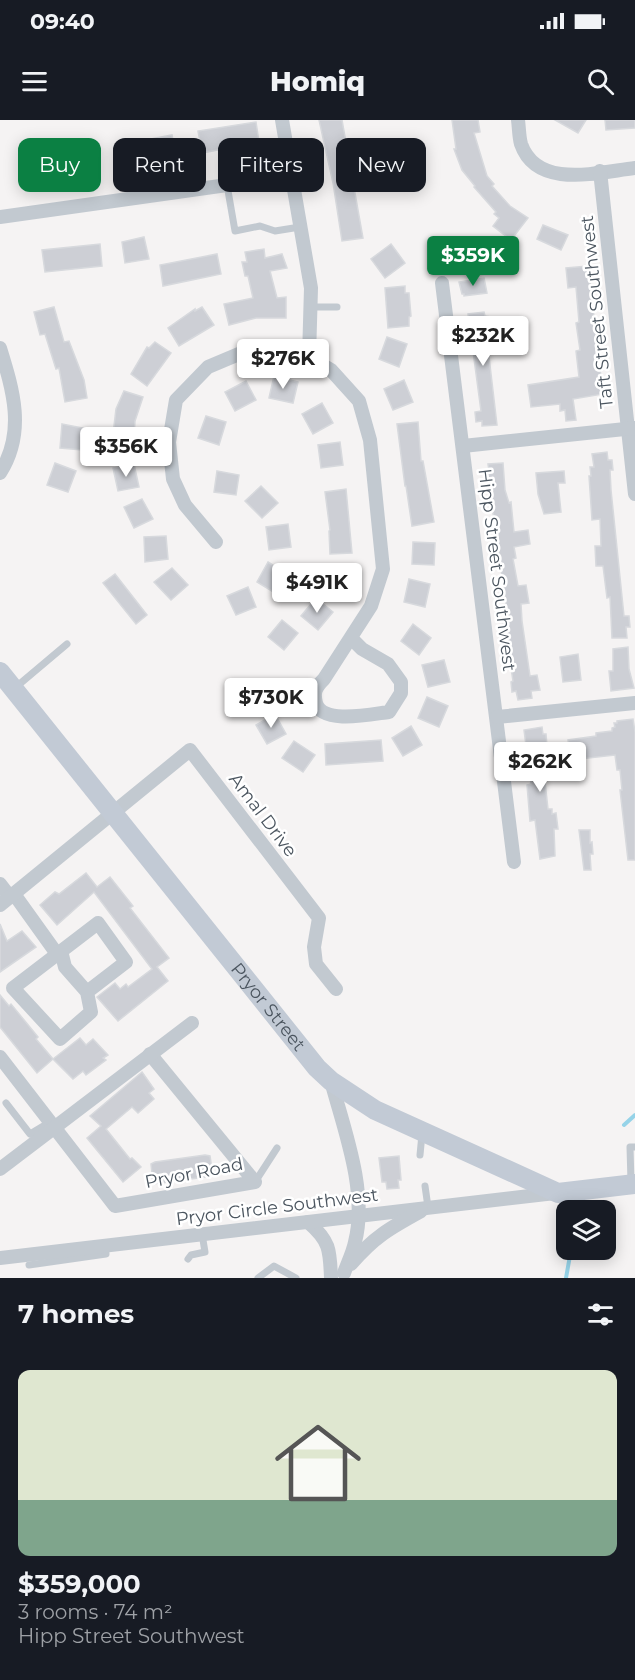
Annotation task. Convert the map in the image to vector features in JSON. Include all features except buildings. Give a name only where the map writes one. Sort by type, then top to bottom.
[{"type":"main road","name":"Pryor Street","points":[[0,672],[317,1068],[331,1081],[375,1110],[558,1192]]},
{"type":"main road","points":[[558,1192],[633,1184]]},
{"type":"street","points":[[282,120],[285,138]]},
{"type":"street","points":[[518,120],[521,143],[531,161],[548,172],[564,175],[635,168]]},
{"type":"street","name":"Taft Street Southwest","points":[[600,171],[632,428],[635,494]]},
{"type":"street","points":[[0,217],[218,186]]},
{"type":"street","points":[[294,192],[311,288],[309,357]]},
{"type":"street","name":"Hipp Street Southwest","points":[[442,284],[514,861]]},
{"type":"street","points":[[0,348],[14,391],[16,414],[14,436],[0,473]]},
{"type":"street","points":[[216,542],[185,505],[173,479],[169,442],[176,400],[208,367],[246,351],[294,349],[331,369],[359,401],[370,441],[383,569],[371,606],[324,679],[315,688],[314,697],[317,708],[325,715],[337,717],[389,712],[400,693],[401,682],[388,664],[362,649],[351,638]]},
{"type":"street","points":[[463,446],[632,428]]},
{"type":"street","points":[[497,717],[635,703]]},
{"type":"street","name":"Amal Drive","points":[[114,814],[190,750],[319,918],[314,947],[316,964],[336,989]]},
{"type":"street","points":[[8,899],[114,814]]},
{"type":"street","points":[[0,884],[8,899],[59,952],[64,967],[87,992],[91,1012],[60,1039],[13,988],[59,952],[98,923],[126,962],[87,992]]},
{"type":"street","points":[[0,1169],[52,1124],[192,1023]]},
{"type":"street","name":"Pryor Road","points":[[0,1057],[115,1206],[255,1182],[150,1054]]},
{"type":"street","points":[[331,1081],[355,1174],[359,1215],[355,1242],[342,1275]]},
{"type":"street","name":"Pryor Circle Southwest","points":[[0,1258],[29,1263],[105,1245],[558,1192]]},
{"type":"street","points":[[342,1275],[367,1245],[384,1231],[428,1207]]},
{"type":"street","points":[[308,1222],[326,1240],[330,1251],[331,1278]]},
{"type":"lane","points":[[228,192],[236,231],[260,226],[275,231],[300,227]]},
{"type":"lane","points":[[311,307],[337,306]]},
{"type":"lane","points":[[14,689],[67,644]]},
{"type":"lane","points":[[6,1103],[30,1134],[52,1124]]},
{"type":"lane","points":[[420,1155],[422,1131]]},
{"type":"lane","points":[[633,1184],[630,1148],[635,1147]]},
{"type":"lane","points":[[255,1182],[277,1148]]},
{"type":"lane","points":[[425,1186],[428,1207]]},
{"type":"lane","points":[[188,1259],[191,1255],[206,1252],[202,1234]]},
{"type":"lane","points":[[258,1278],[274,1266],[296,1278]]},
{"type":"waterway","points":[[624,1125],[635,1115]]},
{"type":"waterway","points":[[566,1278],[569,1260]]}]
